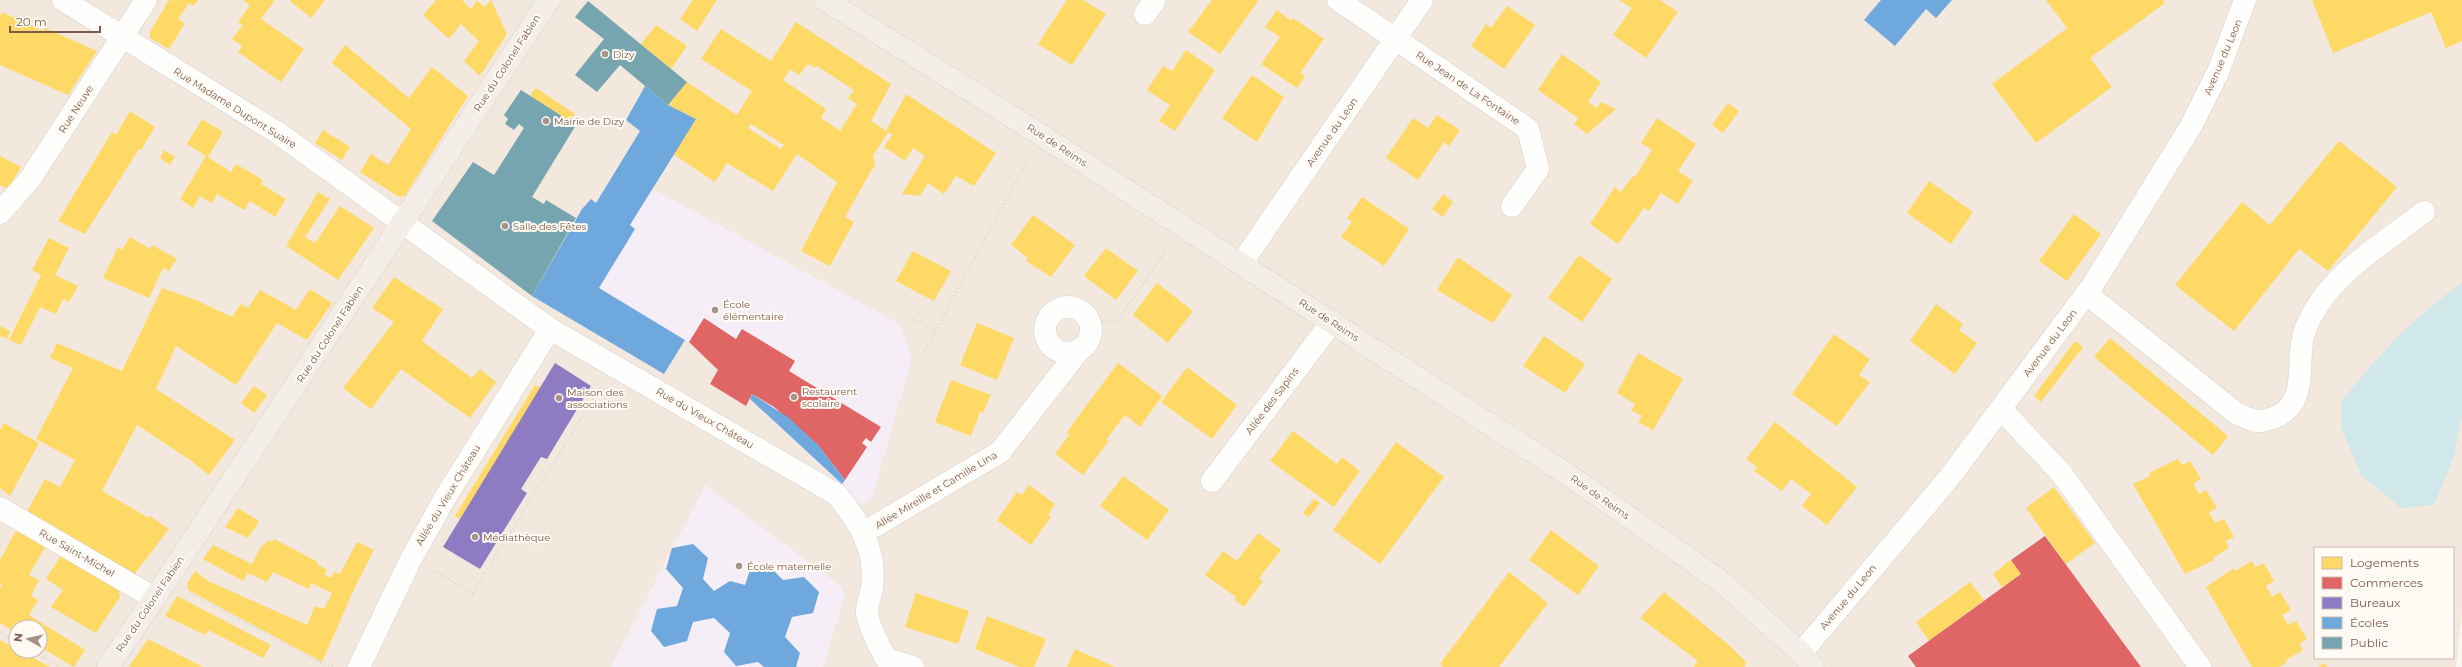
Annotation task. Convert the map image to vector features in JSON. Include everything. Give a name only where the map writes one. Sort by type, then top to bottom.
[{"type":"main road","name":"Rue du Colonel Fabien","points":[[108,667],[403,224],[549,0]]},
{"type":"main road","name":"Rue de Reims","points":[[826,0],[1041,135],[1567,474],[1722,582],[1807,660]]},
{"type":"street","name":"Rue Madame Dupont Suaire","points":[[62,0],[278,133],[403,224]]},
{"type":"street","name":"Rue Neuve","points":[[0,213],[30,179],[146,0]]},
{"type":"street","name":"Rue Jean de La Fontaine","points":[[1338,0],[1528,129],[1538,169],[1512,206]]},
{"type":"street","name":"Avenue du Leon","points":[[1241,264],[1422,0]]},
{"type":"street","name":"Avenue du Leon","points":[[1807,660],[1949,478],[2087,294],[2191,126],[2218,72],[2245,0]]},
{"type":"street","points":[[2087,294],[2236,413],[2256,421],[2280,415],[2291,405],[2300,381],[2304,332],[2321,298],[2347,271],[2424,212]]},
{"type":"street","name":"Rue du Vieux Château","points":[[403,224],[550,329],[836,494],[852,513],[863,533],[873,563],[872,588],[867,612],[878,663],[913,667]]},
{"type":"street","points":[[1069,307],[1082,312],[1090,324],[1090,338],[1080,349],[1066,353],[1058,351],[1047,340],[1045,325],[1054,312],[1069,307]]},
{"type":"street","name":"Allée des Sapins","points":[[1212,481],[1332,322]]},
{"type":"street","name":"Allée du Vieux Château","points":[[359,667],[411,559],[445,498],[550,329]]},
{"type":"street","name":"Allée Mireille et Camille Lina","points":[[863,533],[1000,452],[1080,349]]},
{"type":"street","points":[[2001,409],[2062,474],[2200,667]]},
{"type":"street","name":"Rue Saint-Michel","points":[[0,508],[160,590]]},
{"type":"path","points":[[922,356],[1041,135]]},
{"type":"path","points":[[1090,324],[1117,320],[1183,227]]},
{"type":"path","points":[[912,319],[936,330]]},
{"type":"path","points":[[411,559],[473,593],[614,366]]},
{"type":"path","points":[[160,590],[321,663],[339,667]]},
{"type":"path","points":[[46,659],[60,667]]},
{"type":"shaded area","points":[[0,0],[2462,0],[2462,611],[2456,667],[0,667]]},
{"type":"shaded area","name":"École élémentaire","points":[[640,131],[653,189],[900,324],[912,358],[873,495],[862,505],[750,399],[746,406],[710,384],[718,370],[689,342],[685,341],[664,374],[532,296],[582,209],[591,199],[596,202]]},
{"type":"shaded area","name":"École maternelle","points":[[705,485],[841,586],[845,596],[823,667],[611,667]]},
{"type":"water","points":[[2462,283],[2462,415],[2454,456],[2434,505],[2401,508],[2361,475],[2342,430],[2341,402],[2382,353],[2412,323]]},
{"type":"building: Logements","points":[[169,0],[198,0],[194,6],[189,3],[178,19],[185,23],[169,49],[150,38],[150,32]]},
{"type":"building: Logements","points":[[243,0],[275,0],[261,19],[304,49],[281,82],[238,52],[242,46],[232,39],[243,25],[238,22],[250,5]]},
{"type":"building: Logements","points":[[325,0],[311,18],[290,1]]},
{"type":"building: Logements","points":[[436,0],[462,0],[471,9],[477,1],[485,7],[491,0],[507,34],[480,76],[464,61],[479,41],[461,24],[449,39],[423,15]]},
{"type":"building: Logements","points":[[693,0],[717,0],[697,31],[680,19]]},
{"type":"building: Logements","points":[[1067,0],[1083,0],[1106,14],[1072,65],[1038,44]]},
{"type":"building: Logements","points":[[1212,0],[1259,0],[1220,54],[1188,32]]},
{"type":"building: Logements","points":[[1619,0],[1660,0],[1678,12],[1646,58],[1613,35],[1632,8]]},
{"type":"building: Logements","points":[[2046,0],[2163,0],[2165,3],[2090,58],[2112,87],[2036,143],[1992,84],[2067,28]]},
{"type":"building: Logements","points":[[2312,0],[2462,0],[2462,41],[2446,48],[2431,12],[2333,53]]},
{"type":"building: Logements","points":[[1507,6],[1535,25],[1504,69],[1471,46],[1486,24],[1491,28]]},
{"type":"building: Logements","points":[[1277,10],[1291,21],[1293,18],[1324,39],[1300,73],[1305,76],[1297,88],[1261,64],[1280,37],[1265,27]]},
{"type":"building: Logements","points":[[2,12],[43,31],[45,28],[97,51],[68,95],[0,65],[0,17]]},
{"type":"building: Logements","points":[[796,22],[891,84],[871,121],[886,131],[906,94],[996,153],[974,186],[956,176],[944,194],[928,183],[920,196],[902,194],[925,156],[913,148],[905,161],[884,147],[892,135],[888,132],[873,156],[875,164],[845,217],[854,222],[830,266],[801,251],[837,182],[797,154],[773,191],[727,163],[715,182],[673,154],[696,119],[668,105],[687,82],[737,115],[752,91],[701,59],[721,29],[771,61]],"holes":[[[808,64],[816,68],[817,66],[854,90],[848,98],[857,104],[840,131],[821,118],[826,109],[783,80],[790,69],[799,75]],[[751,124],[784,145],[781,149],[748,128]]]},
{"type":"building: Logements","points":[[656,25],[687,46],[671,69],[641,44]]},
{"type":"building: Logements","points":[[345,45],[409,98],[432,67],[468,96],[405,196],[399,197],[360,172],[371,154],[388,165],[411,129],[332,63]]},
{"type":"building: Logements","points":[[1186,50],[1215,70],[1175,131],[1159,121],[1170,105],[1147,90],[1163,66],[1172,71]]},
{"type":"building: Logements","points":[[1562,54],[1601,82],[1588,102],[1597,108],[1601,102],[1616,109],[1587,134],[1574,124],[1578,118],[1538,90]]},
{"type":"building: Logements","points":[[1252,75],[1284,97],[1257,142],[1222,118]]},
{"type":"building: Logements","points":[[536,88],[575,114],[570,121],[530,96]]},
{"type":"building: Logements","points":[[1728,103],[1739,111],[1723,133],[1712,125]]},
{"type":"building: Logements","points":[[130,111],[155,127],[141,150],[139,149],[85,234],[58,221],[112,132],[116,135]]},
{"type":"building: Logements","points":[[1437,115],[1460,130],[1449,146],[1444,142],[1418,180],[1386,158],[1413,118],[1428,128]]},
{"type":"building: Logements","points":[[1657,118],[1696,144],[1678,171],[1693,181],[1678,204],[1661,193],[1649,211],[1644,208],[1618,244],[1590,224],[1615,187],[1621,192],[1633,176],[1635,177],[1652,150],[1641,143]]},
{"type":"building: Logements","points":[[202,119],[223,132],[208,157],[231,172],[236,164],[263,180],[261,184],[286,199],[275,217],[250,201],[244,210],[217,194],[212,203],[200,196],[193,208],[180,199],[206,156],[187,144]]},
{"type":"building: Logements","points":[[323,130],[350,147],[342,160],[315,143]]},
{"type":"building: Logements","points":[[2339,141],[2397,187],[2328,271],[2299,249],[2234,331],[2175,285],[2242,202],[2270,225]]},
{"type":"building: Logements","points":[[164,150],[175,157],[170,165],[160,158]]},
{"type":"building: Logements","points":[[0,156],[21,167],[8,189],[0,185]]},
{"type":"building: Logements","points":[[1929,181],[1973,212],[1951,244],[1907,213]]},
{"type":"building: Logements","points":[[318,192],[330,199],[305,237],[315,243],[340,206],[374,228],[338,280],[286,246]]},
{"type":"building: Logements","points":[[1443,194],[1453,202],[1443,217],[1432,209]]},
{"type":"building: Logements","points":[[1362,197],[1409,229],[1384,266],[1341,237],[1352,222],[1347,218]]},
{"type":"building: Logements","points":[[2074,214],[2101,234],[2067,281],[2039,261]]},
{"type":"building: Logements","points":[[1033,215],[1075,245],[1051,277],[1026,261],[1028,258],[1011,245]]},
{"type":"building: Logements","points":[[130,237],[150,249],[152,245],[177,259],[169,271],[163,268],[149,298],[103,278],[118,247],[122,250]]},
{"type":"building: Logements","points":[[49,238],[69,248],[55,275],[78,286],[69,302],[63,299],[56,314],[40,307],[21,345],[9,340],[41,275],[32,270]]},
{"type":"building: Logements","points":[[1106,248],[1138,271],[1116,300],[1084,276]]},
{"type":"building: Logements","points":[[913,251],[951,271],[934,301],[896,281]]},
{"type":"building: Logements","points":[[1579,255],[1612,279],[1582,322],[1548,298]]},
{"type":"building: Logements","points":[[1458,257],[1512,295],[1493,323],[1437,290]]},
{"type":"building: Logements","points":[[394,277],[443,309],[422,341],[472,378],[480,369],[496,382],[470,418],[401,369],[371,409],[343,388],[394,322],[372,308]]},
{"type":"building: Logements","points":[[1157,283],[1193,311],[1168,343],[1133,315]]},
{"type":"building: Logements","points":[[162,288],[196,300],[232,317],[241,304],[248,308],[260,290],[296,310],[310,289],[332,303],[307,340],[277,323],[236,385],[176,346],[156,389],[235,440],[209,475],[190,460],[137,425],[102,491],[149,518],[150,516],[169,529],[133,576],[25,515],[45,479],[60,487],[75,460],[36,439],[73,368],[50,358],[57,343],[122,371]]},
{"type":"building: Logements","points":[[1936,304],[1963,324],[1959,330],[1977,343],[1955,374],[1910,341]]},
{"type":"building: Logements","points":[[977,323],[1014,338],[997,380],[960,365]]},
{"type":"building: Logements","points":[[0,326],[10,331],[7,339],[0,336]]},
{"type":"building: Logements","points":[[1834,334],[1870,359],[1859,375],[1870,382],[1837,426],[1792,394]]},
{"type":"building: Logements","points":[[1544,336],[1585,364],[1565,393],[1523,366]]},
{"type":"building: Logements","points":[[2110,338],[2228,436],[2213,455],[2094,357]]},
{"type":"building: Logements","points":[[2075,341],[2083,347],[2041,402],[2034,396]]},
{"type":"building: Logements","points":[[1638,353],[1683,379],[1653,430],[1638,422],[1642,416],[1631,410],[1635,404],[1617,393]]},
{"type":"building: Logements","points":[[1118,363],[1162,396],[1140,427],[1125,415],[1106,440],[1109,441],[1083,475],[1055,454],[1069,435],[1067,433],[1077,418]]},
{"type":"building: Logements","points":[[1187,367],[1237,405],[1212,439],[1161,402]]},
{"type":"building: Logements","points":[[951,380],[991,395],[983,413],[980,412],[971,436],[935,422]]},
{"type":"building: Logements","points":[[535,385],[541,387],[460,519],[455,516]]},
{"type":"building: Logements","points":[[254,386],[267,395],[254,413],[241,403]]},
{"type":"building: Logements","points":[[1775,422],[1857,487],[1827,525],[1802,506],[1811,494],[1791,479],[1782,491],[1754,471],[1757,467],[1746,459]]},
{"type":"building: Logements","points":[[4,423],[39,443],[10,496],[0,488],[0,430]]},
{"type":"building: Logements","points":[[1293,431],[1337,464],[1342,457],[1360,471],[1334,507],[1270,461]]},
{"type":"building: Logements","points":[[1396,442],[1444,477],[1380,564],[1333,530]]},
{"type":"building: Logements","points":[[2178,459],[2182,465],[2190,461],[2201,479],[2193,484],[2199,494],[2206,490],[2217,508],[2209,512],[2215,523],[2224,519],[2234,537],[2226,541],[2229,548],[2213,558],[2214,560],[2185,574],[2133,484],[2150,476],[2149,473]]},
{"type":"building: Logements","points":[[1123,476],[1169,510],[1147,540],[1100,506]]},
{"type":"building: Logements","points":[[1029,485],[1055,504],[1048,515],[1051,517],[1031,545],[997,520],[1017,492],[1022,495]]},
{"type":"building: Logements","points":[[2054,487],[2095,543],[2066,564],[2026,508]]},
{"type":"building: Logements","points":[[1314,499],[1320,503],[1309,517],[1303,513]]},
{"type":"building: Logements","points":[[238,508],[259,521],[248,538],[225,527]]},
{"type":"building: Logements","points":[[18,527],[47,544],[29,575],[39,580],[31,596],[38,600],[29,615],[35,619],[8,619],[8,628],[0,623],[0,589],[2,585],[0,584],[0,560]]},
{"type":"building: Logements","points":[[1551,530],[1599,566],[1578,595],[1529,560]]},
{"type":"building: Logements","points":[[1258,533],[1281,550],[1259,578],[1263,581],[1244,607],[1234,600],[1236,597],[1205,575],[1223,551],[1237,561]]},
{"type":"building: Logements","points":[[274,539],[318,562],[317,564],[327,570],[325,575],[331,578],[334,572],[340,574],[357,542],[374,550],[354,589],[322,662],[188,590],[187,584],[195,571],[208,581],[307,625],[315,606],[324,609],[332,593],[311,583],[309,589],[273,572],[267,582],[248,573],[243,581],[203,559],[213,545],[252,564],[262,545],[264,546],[268,540],[272,542]]},
{"type":"building: Logements","points":[[63,552],[118,585],[120,597],[96,633],[51,607],[63,590],[46,579]]},
{"type":"building: Logements","points":[[2011,560],[2021,574],[2002,587],[1993,574]]},
{"type":"building: Logements","points":[[2252,561],[2255,567],[2264,563],[2274,581],[2266,586],[2272,597],[2280,592],[2291,610],[2282,615],[2288,625],[2296,621],[2307,639],[2299,644],[2303,650],[2286,660],[2287,662],[2279,667],[2252,667],[2206,587],[2234,568],[2235,571]]},
{"type":"building: Logements","points":[[1509,572],[1548,603],[1499,667],[1443,667],[1440,664]]},
{"type":"building: Logements","points":[[1970,582],[1984,600],[1929,641],[1916,622]]},
{"type":"building: Logements","points":[[1664,592],[1729,645],[1747,663],[1744,667],[1693,667],[1698,661],[1640,618]]},
{"type":"building: Logements","points":[[916,593],[969,611],[958,644],[905,627]]},
{"type":"building: Logements","points":[[177,596],[271,645],[263,658],[208,630],[205,635],[165,616]]},
{"type":"building: Logements","points":[[987,616],[1046,639],[1034,667],[1020,667],[975,649]]},
{"type":"building: Logements","points":[[48,627],[85,650],[74,667],[48,652]]},
{"type":"building: Logements","points":[[148,639],[203,667],[129,667]]},
{"type":"building: Logements","points":[[0,640],[8,644],[8,659],[36,659],[50,667],[0,667]]},
{"type":"building: Logements","points":[[1075,649],[1115,667],[1067,667]]},
{"type":"building: Logements","points":[[2325,663],[2327,667],[2318,667]]},
{"type":"building: Commerces","name":"Restaurent scolaire","points":[[704,318],[736,339],[742,329],[795,361],[789,371],[881,427],[871,442],[866,438],[862,443],[867,447],[845,480],[818,445],[774,407],[752,394],[746,406],[710,384],[718,370],[689,342]]},
{"type":"building: Commerces","points":[[2045,536],[2141,667],[1916,667],[1908,656],[2021,574],[2011,560]]},
{"type":"building: Bureaux","points":[[555,363],[591,386],[547,459],[541,457],[521,489],[527,493],[480,569],[443,547]]},
{"type":"building: Écoles","points":[[1881,0],[1952,0],[1936,18],[1926,9],[1895,46],[1864,20]]},
{"type":"building: Écoles","points":[[645,86],[668,105],[696,119],[630,225],[635,229],[599,288],[685,340],[664,374],[532,296],[582,209],[591,199],[596,203],[640,131],[626,120]]},
{"type":"building: Écoles","points":[[752,394],[789,418],[818,445],[845,480],[842,484],[750,399]]},
{"type":"building: Écoles","points":[[693,544],[708,558],[703,579],[714,591],[730,581],[745,585],[750,570],[771,568],[783,580],[804,577],[819,592],[813,613],[792,617],[785,637],[800,653],[796,667],[764,667],[758,662],[736,666],[724,652],[730,633],[714,618],[693,622],[687,641],[664,647],[651,631],[657,609],[677,606],[683,588],[666,569],[672,548]]},
{"type":"building: Public","points":[[588,1],[687,82],[668,105],[620,65],[597,92],[575,75],[604,39],[575,17]]},
{"type":"building: Public","points":[[521,90],[576,125],[532,197],[544,204],[546,200],[576,218],[532,296],[432,221],[473,162],[494,175],[524,128],[519,124],[514,130],[505,124],[508,119],[504,115]]},
{"type":"place","name":"Dizy","points":[[605,54]]},
{"type":"place","name":"Mairie de Dizy","points":[[546,121]]},
{"type":"place","name":"Salle des Fêtes","points":[[505,226]]},
{"type":"place","name":"École élémentaire","points":[[715,310]]},
{"type":"place","name":"Restaurent scolaire","points":[[794,397]]},
{"type":"place","name":"Maison des associations","points":[[559,398]]},
{"type":"place","name":"Médiathèque","points":[[475,537]]},
{"type":"place","name":"École maternelle","points":[[739,566]]}]
